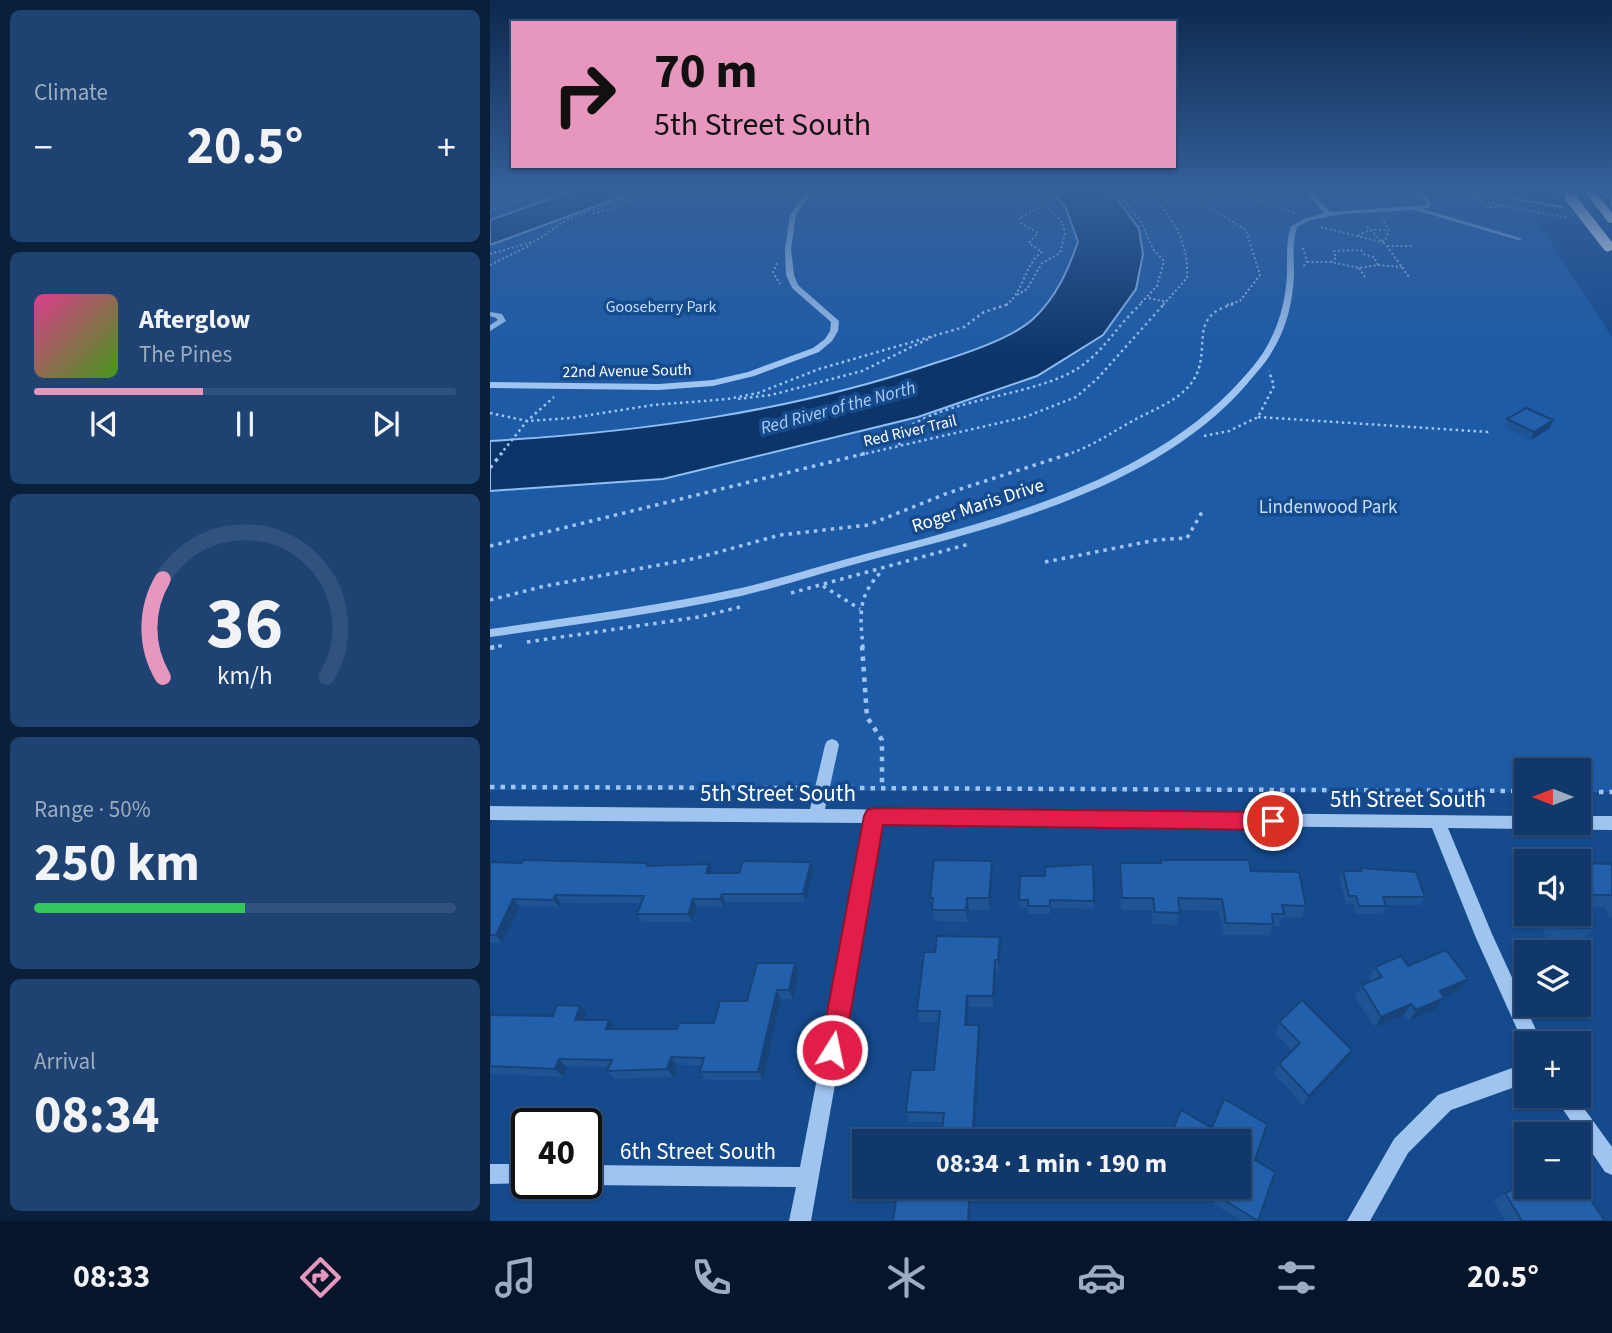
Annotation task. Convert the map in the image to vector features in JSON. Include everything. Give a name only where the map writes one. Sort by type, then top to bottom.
[{"type":"street","name":"22nd Avenue South","points":[[490,385],[659,387],[713,383],[797,359],[828,341],[834,331],[835,321],[795,286],[790,275],[788,246]]},
{"type":"street","name":"Roger Maris Drive","points":[[490,632],[662,607],[779,582],[943,538],[1080,490],[1127,468],[1171,443],[1222,408],[1262,361],[1280,331],[1290,278],[1288,246]]},
{"type":"street","points":[[490,313],[499,316],[502,321],[490,329]]},
{"type":"street","points":[[816,816],[832,745]]},
{"type":"street","name":"5th Street South","points":[[490,813],[1612,823]]},
{"type":"street","points":[[800,1221],[874,816]]},
{"type":"street","points":[[1438,823],[1485,938],[1528,1031]]},
{"type":"street","points":[[1358,1221],[1401,1146],[1446,1102],[1514,1077]]},
{"type":"street","points":[[1572,1108],[1612,1166]]},
{"type":"street","points":[[490,1174],[511,1174]]},
{"type":"street","name":"6th Street South","points":[[602,1175],[809,1177]]},
{"type":"path","points":[[490,254],[518,246]]},
{"type":"path","points":[[490,265],[528,246]]},
{"type":"path","points":[[1030,271],[1035,257],[1042,252],[1033,246]]},
{"type":"path","points":[[1017,296],[1027,289],[1042,263],[1060,253],[1061,246]]},
{"type":"path","points":[[900,445],[896,437],[909,426],[971,403],[1027,390],[1084,364],[1105,347],[1112,332],[1159,284],[1164,261],[1152,246]]},
{"type":"path","name":"Red River Trail","points":[[490,546],[1025,417],[1076,397],[1097,379],[1187,278],[1189,259],[1186,246]]},
{"type":"path","points":[[490,600],[545,586],[697,558],[780,535],[867,525],[957,490],[1084,449],[1168,403],[1194,379],[1203,348],[1202,331],[1211,314],[1214,310],[1240,303],[1259,281],[1260,275],[1250,246]]},
{"type":"path","points":[[1302,246],[1307,262]]},
{"type":"path","points":[[1387,246],[1412,246]]},
{"type":"path","points":[[1387,246],[1409,277]]},
{"type":"path","points":[[1331,262],[1336,258],[1335,250],[1361,250],[1365,255],[1374,257],[1378,265]]},
{"type":"path","points":[[781,257],[773,272],[783,287]]},
{"type":"path","points":[[1307,262],[1331,262],[1359,268],[1378,265],[1402,267]]},
{"type":"path","points":[[1301,270],[1307,262]]},
{"type":"path","points":[[1359,268],[1365,277]]},
{"type":"path","points":[[1147,298],[1167,303]]},
{"type":"path","points":[[728,400],[795,390],[822,380],[848,375],[873,366],[906,346],[941,334]]},
{"type":"path","points":[[1258,417],[1274,386],[1269,369]]},
{"type":"path","points":[[490,468],[517,433],[565,386]]},
{"type":"path","points":[[1195,439],[1237,428],[1258,417],[1475,432],[1491,430]]},
{"type":"path","points":[[1045,562],[1156,540],[1187,538],[1202,512]]},
{"type":"path","points":[[782,596],[975,542]]},
{"type":"path","points":[[882,788],[882,740],[867,718],[860,609],[868,585],[884,568]]},
{"type":"path","points":[[822,585],[860,609]]},
{"type":"path","points":[[490,648],[686,619],[743,606]]},
{"type":"path","points":[[490,787],[1514,791]]},
{"type":"path","points":[[1591,792],[1612,792]]},
{"type":"green space","name":"Gooseberry Park","points":[[490,246],[1076,246],[1060,283],[1033,319],[999,340],[957,356],[878,381],[769,407],[602,432],[490,441]]},
{"type":"green space","name":"Lindenwood Park","points":[[1097,246],[1553,246],[1612,337],[1612,792],[1591,792],[1591,758],[1514,758],[1514,792],[490,790],[490,491],[663,479],[918,417],[1037,376]]},
{"type":"water","name":"Red River of the North","points":[[1076,246],[1142,246],[1143,254],[1136,289],[1103,335],[1037,376],[918,417],[663,479],[490,491],[490,441],[602,432],[714,417],[878,381],[971,351],[1012,333],[1041,311],[1055,293]]},
{"type":"building","points":[[1526,408],[1553,420],[1534,432],[1507,419]]},
{"type":"building","points":[[523,860],[648,863],[647,866],[709,864],[706,873],[739,873],[743,861],[811,862],[803,894],[722,894],[720,899],[693,899],[688,914],[637,914],[644,896],[555,895],[553,900],[513,899],[496,935],[490,935],[490,862],[522,863]]},
{"type":"building","points":[[934,860],[992,861],[989,898],[967,898],[966,910],[932,910],[933,898],[930,898]]},
{"type":"building","points":[[1161,860],[1249,860],[1251,871],[1299,872],[1306,906],[1282,905],[1284,914],[1272,914],[1273,924],[1226,923],[1222,899],[1178,898],[1180,913],[1155,912],[1153,898],[1122,898],[1120,863],[1161,863]]},
{"type":"building","points":[[1591,863],[1612,864],[1612,895],[1591,895]]},
{"type":"building","points":[[1093,864],[1094,901],[1050,900],[1050,906],[1028,906],[1028,900],[1019,900],[1020,876],[1045,876],[1045,867]]},
{"type":"building","points":[[1360,868],[1416,872],[1425,897],[1383,897],[1386,906],[1359,906],[1356,896],[1349,896],[1343,871],[1361,871]]},
{"type":"building","points":[[1591,922],[1594,928],[1557,927],[1591,926]]},
{"type":"building","points":[[937,936],[1000,937],[998,960],[995,960],[993,996],[967,996],[965,1025],[979,1025],[973,1129],[942,1129],[944,1113],[906,1112],[911,1070],[934,1070],[940,1011],[917,1011],[924,952],[935,952]]},
{"type":"building","points":[[1446,950],[1468,979],[1440,991],[1444,998],[1416,1010],[1411,1004],[1381,1017],[1362,985],[1382,977],[1375,967],[1401,956],[1408,966]]},
{"type":"building","points":[[757,963],[795,963],[789,990],[777,990],[758,1072],[700,1072],[704,1058],[671,1057],[667,1069],[607,1071],[612,1060],[559,1059],[555,1069],[490,1066],[490,1012],[493,1012],[491,1015],[553,1016],[557,1005],[580,1006],[575,1020],[609,1020],[606,1029],[677,1029],[679,1023],[714,1023],[720,1001],[747,1001]]},
{"type":"building","points":[[1302,1000],[1352,1050],[1309,1096],[1279,1064],[1300,1043],[1279,1022]]},
{"type":"building","points":[[1224,1099],[1267,1124],[1255,1160],[1275,1172],[1258,1221],[1223,1199],[1251,1199],[1251,1129],[1173,1129],[1181,1110],[1212,1128]]},
{"type":"building","points":[[1514,1189],[1514,1199],[1590,1199],[1605,1221],[1522,1221],[1505,1193]]},
{"type":"building","points":[[896,1199],[969,1199],[968,1221],[893,1221]]},
{"type":"route","points":[[832,1050],[874,816],[1273,821]]}]
